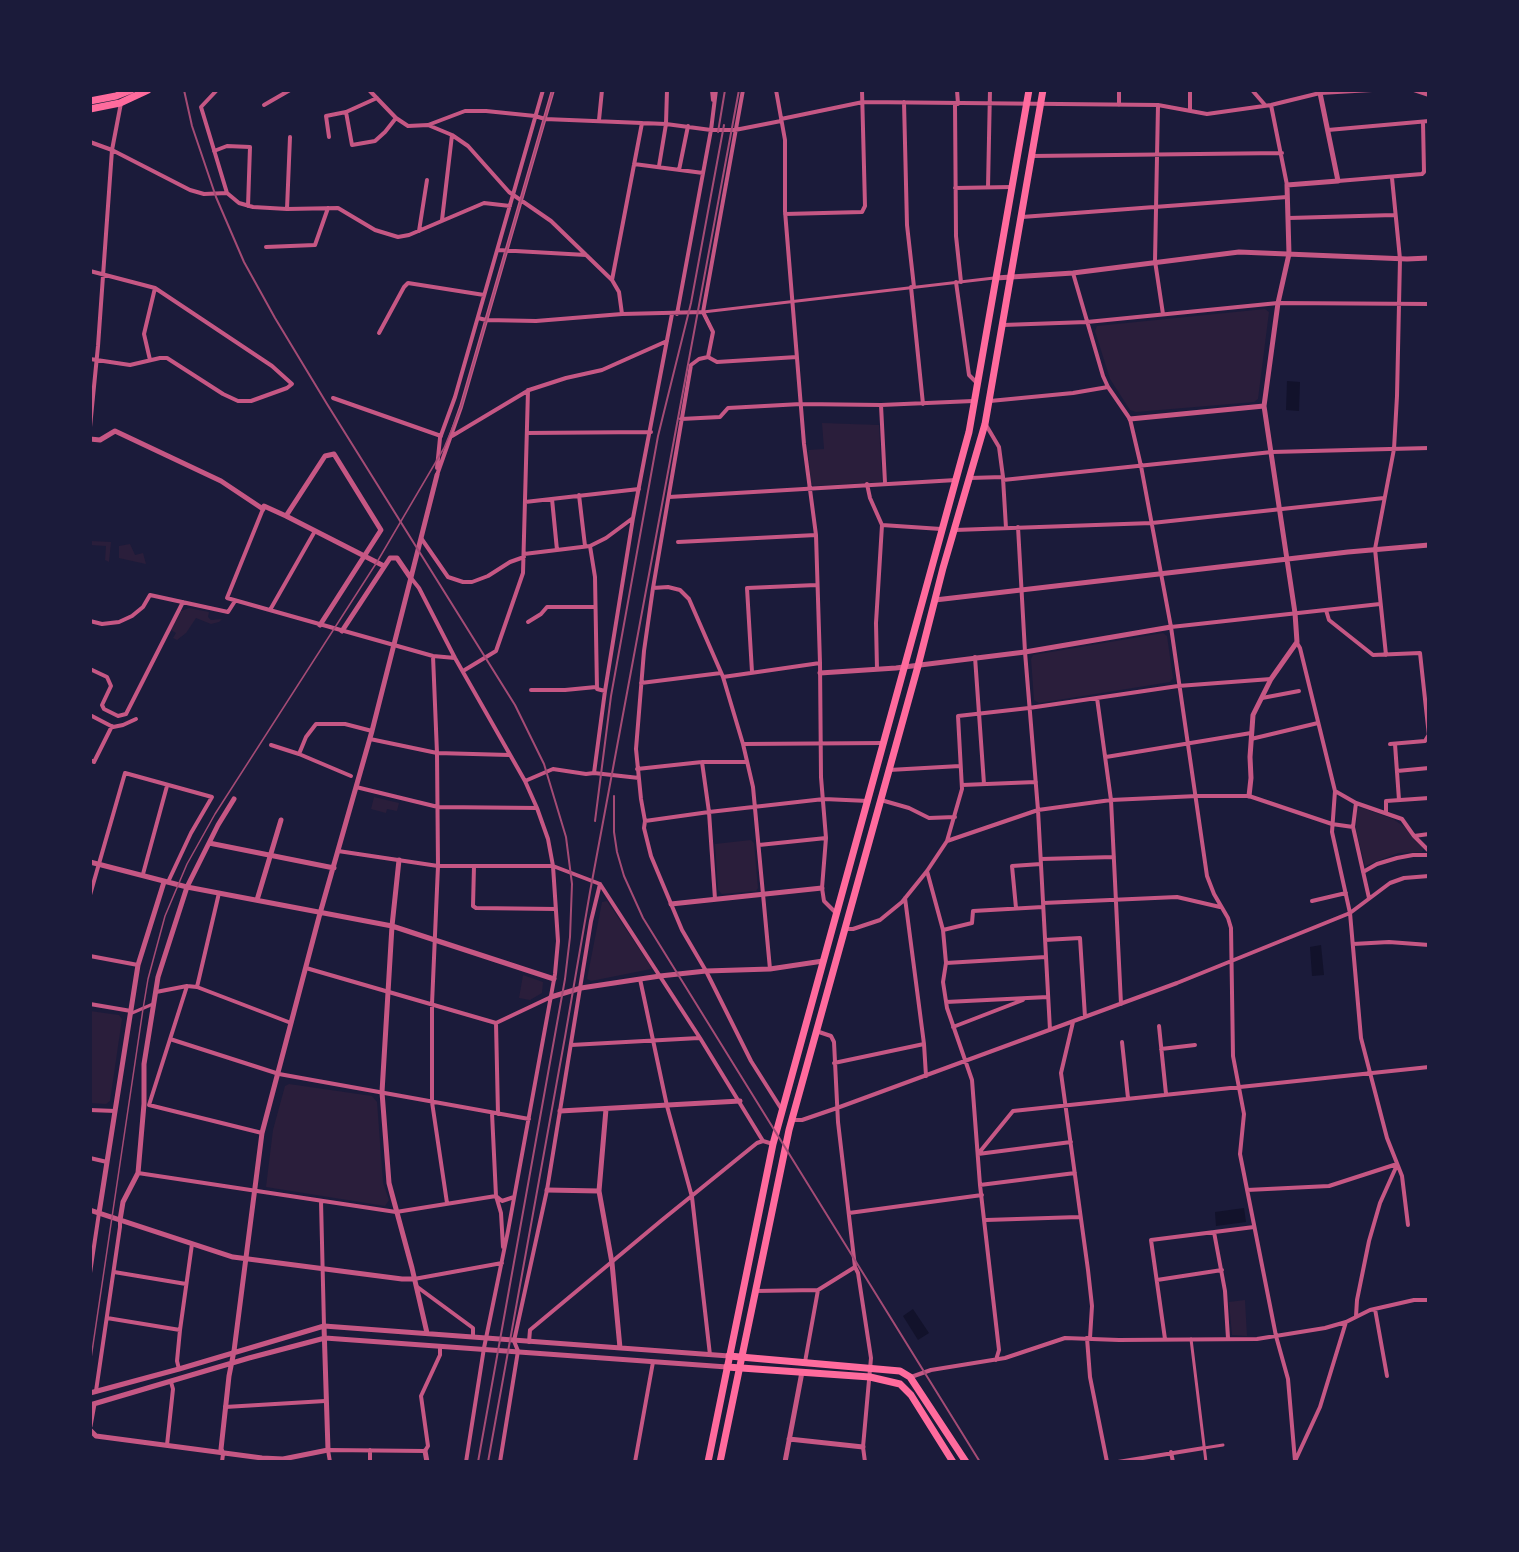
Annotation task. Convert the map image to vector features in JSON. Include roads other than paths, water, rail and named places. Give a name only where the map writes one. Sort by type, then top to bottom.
[{"type":"main road","points":[[90,109],[120,103],[148,90]]},
{"type":"main road","points":[[708,1462],[773,1144],[969,432],[1029,90]]},
{"type":"main road","points":[[720,1462],[791,1120],[985,424],[1043,90]]},
{"type":"main road","points":[[90,101],[126,91]]},
{"type":"main road","points":[[729,1356],[900,1371],[910,1377],[966,1462]]},
{"type":"main road","points":[[728,1367],[870,1377],[900,1384],[910,1395],[953,1462]]},
{"type":"street","points":[[217,90],[201,107],[224,193]]},
{"type":"street","points":[[264,105],[290,90]]},
{"type":"street","points":[[369,90],[396,118],[408,126],[428,125],[465,111],[536,116],[545,119],[666,124],[711,130],[735,130],[863,102],[1158,105],[1207,114],[1266,106],[1320,93],[1372,90]]},
{"type":"street","points":[[437,475],[441,436],[478,318],[543,90]]},
{"type":"street","points":[[222,1462],[225,1407],[262,1133],[370,739],[437,475],[451,436],[554,90]]},
{"type":"street","points":[[600,120],[602,90]]},
{"type":"street","points":[[659,166],[666,124],[667,90]]},
{"type":"street","points":[[594,773],[633,518],[667,341],[675,314],[703,173],[711,130],[714,90]]},
{"type":"street","points":[[708,357],[713,332],[703,312],[742,90]]},
{"type":"street","points":[[776,90],[785,140],[785,214],[796,357],[816,535],[821,744],[826,837],[822,888],[824,901],[837,914]]},
{"type":"street","points":[[785,214],[862,212],[865,206],[862,90]]},
{"type":"street","points":[[957,90],[955,188],[958,282],[969,375],[977,384]]},
{"type":"street","points":[[988,187],[990,90]]},
{"type":"street","points":[[1119,90],[1119,105]]},
{"type":"street","points":[[1190,90],[1190,111]]},
{"type":"street","points":[[1252,90],[1266,106]]},
{"type":"street","points":[[1294,98],[1296,90]]},
{"type":"street","points":[[1414,90],[1429,95]]},
{"type":"street","points":[[90,427],[107,237],[112,150],[120,103],[126,91]]},
{"type":"street","points":[[1320,93],[1338,181]]},
{"type":"street","points":[[329,137],[326,116],[346,112],[377,98]]},
{"type":"street","points":[[904,102],[907,225],[923,404]]},
{"type":"street","points":[[1158,105],[1155,261],[1163,314]]},
{"type":"street","points":[[1271,105],[1287,185],[1289,254],[1278,303],[1264,406],[1295,613],[1297,642],[1335,791],[1332,832],[1350,913],[1361,1038],[1387,1138],[1402,1176],[1408,1225]]},
{"type":"street","points":[[346,112],[352,145],[375,141],[396,118]]},
{"type":"street","points":[[1328,130],[1429,121]]},
{"type":"street","points":[[1287,185],[1422,174],[1424,172],[1423,122]]},
{"type":"street","points":[[612,280],[642,123]]},
{"type":"street","points":[[428,125],[452,135],[468,146],[498,181],[551,221],[587,255],[612,280],[619,292],[622,314]]},
{"type":"street","points":[[680,170],[688,126]]},
{"type":"street","points":[[442,220],[452,135]]},
{"type":"street","points":[[287,209],[290,137]]},
{"type":"street","points":[[90,142],[112,150],[190,190],[204,194],[224,193],[248,206],[287,209],[339,208],[386,234],[398,237],[410,235],[484,203],[510,206]]},
{"type":"street","points":[[214,152],[227,146],[250,147],[248,206]]},
{"type":"street","points":[[1032,156],[1282,153]]},
{"type":"street","points":[[634,164],[703,173]]},
{"type":"street","points":[[1386,655],[1375,549],[1394,449],[1400,259],[1392,178]]},
{"type":"street","points":[[419,231],[427,180]]},
{"type":"street","points":[[955,188],[1012,186]]},
{"type":"street","points":[[1022,217],[1288,197]]},
{"type":"street","points":[[266,246],[315,245],[328,208]]},
{"type":"street","points":[[1289,218],[1394,215]]},
{"type":"street","points":[[498,250],[587,255]]},
{"type":"street","points":[[478,318],[536,321],[622,314],[703,312],[958,282],[1073,273],[1239,252],[1400,259],[1429,258]]},
{"type":"street","points":[[90,271],[155,288],[272,366],[292,384],[251,401],[238,401],[167,358],[130,365],[90,359]]},
{"type":"street","points":[[1073,273],[1108,387],[1130,419],[1142,466],[1171,627],[1207,876],[1231,928],[1233,1056],[1244,1114],[1240,1154],[1276,1336],[1288,1379],[1295,1462]]},
{"type":"street","points":[[379,333],[408,283],[484,295]]},
{"type":"street","points":[[150,360],[144,334],[155,288]]},
{"type":"street","points":[[1003,326],[1087,322],[1278,303],[1429,304]]},
{"type":"street","points":[[451,436],[528,390],[602,370],[667,341]]},
{"type":"street","points":[[782,1111],[751,1061],[706,971],[682,930],[651,856],[644,828],[645,820],[636,749],[641,683],[653,588],[691,365],[699,359],[708,357],[717,362],[796,357]]},
{"type":"street","points":[[990,401],[1073,393],[1108,387]]},
{"type":"street","points":[[463,671],[496,651],[524,573],[528,390]]},
{"type":"street","points":[[333,398],[441,436]]},
{"type":"street","points":[[681,418],[720,417],[728,408],[801,404],[923,404],[974,401]]},
{"type":"street","points":[[881,404],[885,483]]},
{"type":"street","points":[[1130,419],[1264,406]]},
{"type":"street","points":[[985,424],[999,447],[1006,528]]},
{"type":"street","points":[[90,439],[100,440],[115,430],[220,481],[263,509]]},
{"type":"street","points":[[527,433],[651,432]]},
{"type":"street","points":[[970,478],[1003,478],[1272,452],[1429,448]]},
{"type":"street","points":[[286,516],[325,456],[334,454],[381,530],[320,625]]},
{"type":"street","points":[[669,497],[956,480]]},
{"type":"street","points":[[867,484],[870,498],[882,525],[876,623],[877,669]]},
{"type":"street","points":[[525,502],[639,489]]},
{"type":"street","points":[[579,495],[587,546],[595,577],[597,687]]},
{"type":"street","points":[[954,530],[1152,523],[1384,498]]},
{"type":"street","points":[[552,499],[557,550]]},
{"type":"street","points":[[384,566],[264,506],[227,598],[433,656],[455,658]]},
{"type":"street","points":[[421,538],[448,577],[463,582],[472,582],[488,576],[524,555],[587,546],[606,538],[633,518]]},
{"type":"street","points":[[882,525],[943,529]]},
{"type":"street","points":[[1018,527],[1025,652],[1038,810],[1050,1030]]},
{"type":"street","points":[[270,610],[316,530]]},
{"type":"street","points":[[678,542],[816,535]]},
{"type":"street","points":[[935,600],[1375,549],[1429,545]]},
{"type":"street","points":[[342,631],[390,558],[397,558],[419,588],[455,658],[525,781],[548,839],[554,866],[558,940],[554,980],[504,1254],[484,1348],[466,1462]]},
{"type":"street","points":[[752,672],[747,588],[816,585]]},
{"type":"street","points":[[653,588],[668,587],[680,590],[689,599],[722,675],[743,744],[755,806],[770,969]]},
{"type":"street","points":[[90,621],[102,624],[119,622],[132,616],[143,607],[150,595],[228,612],[235,601]]},
{"type":"street","points":[[90,669],[107,676],[111,686],[102,705],[104,709],[118,716],[126,714],[183,602]]},
{"type":"street","points":[[820,673],[918,666],[1025,652],[1171,627],[1380,604]]},
{"type":"street","points":[[528,622],[541,615],[547,607],[595,607]]},
{"type":"street","points":[[1326,610],[1329,620],[1373,656],[1420,653],[1429,736],[1425,741],[1393,744],[1399,800]]},
{"type":"street","points":[[1249,796],[1253,715],[1271,679],[1297,642]]},
{"type":"street","points":[[433,656],[438,866],[432,1004],[432,1102],[447,1203]]},
{"type":"street","points":[[975,657],[984,784]]},
{"type":"street","points":[[641,683],[820,663]]},
{"type":"street","points":[[844,929],[880,920],[905,898],[927,871],[946,841],[955,818],[962,784],[958,716],[979,715],[1178,686],[1271,679]]},
{"type":"street","points":[[531,690],[597,687],[605,691]]},
{"type":"street","points":[[1261,698],[1299,691]]},
{"type":"street","points":[[1097,698],[1110,800],[1121,1004]]},
{"type":"street","points":[[90,715],[112,726],[123,725],[136,719]]},
{"type":"street","points":[[1106,757],[1251,736],[1318,723]]},
{"type":"street","points":[[299,754],[306,737],[316,724],[345,724],[372,731]]},
{"type":"street","points":[[90,760],[94,762],[112,726]]},
{"type":"street","points":[[370,739],[437,753],[510,755]]},
{"type":"street","points":[[743,744],[884,743]]},
{"type":"street","points":[[271,745],[351,776]]},
{"type":"street","points":[[637,769],[702,762],[746,762]]},
{"type":"street","points":[[702,762],[709,812],[715,899]]},
{"type":"street","points":[[888,770],[960,766]]},
{"type":"street","points":[[1397,771],[1429,768]]},
{"type":"street","points":[[525,781],[553,769],[639,778]]},
{"type":"street","points":[[90,895],[125,773],[213,797],[191,833],[166,882],[138,965],[90,1273]]},
{"type":"street","points":[[962,784],[1036,783]]},
{"type":"street","points":[[143,874],[167,786]]},
{"type":"street","points":[[356,788],[438,807],[537,807]]},
{"type":"street","points":[[1335,791],[1356,803],[1402,819],[1429,853]]},
{"type":"street","points":[[946,841],[1038,810],[1110,800],[1197,795],[1249,796],[1332,824],[1353,827]]},
{"type":"street","points":[[1386,812],[1386,801],[1429,798]]},
{"type":"street","points":[[147,1105],[144,1064],[153,1004],[170,936],[187,887],[234,799]]},
{"type":"street","points":[[645,820],[824,799],[868,801]]},
{"type":"street","points":[[880,800],[909,808],[929,818],[955,818]]},
{"type":"street","points":[[1356,803],[1353,827],[1369,898]]},
{"type":"street","points":[[257,900],[281,820]]},
{"type":"street","points":[[1414,836],[1429,834]]},
{"type":"street","points":[[759,845],[826,837]]},
{"type":"street","points":[[209,843],[334,868]]},
{"type":"street","points":[[339,851],[438,866],[554,866],[600,884],[740,1101],[763,1141]]},
{"type":"street","points":[[1363,872],[1377,864],[1397,858],[1429,853]]},
{"type":"street","points":[[1041,859],[1114,857]]},
{"type":"street","points":[[399,860],[392,926],[382,1092],[389,1183],[427,1333]]},
{"type":"street","points":[[90,862],[187,887],[392,926],[554,980]]},
{"type":"street","points":[[1016,908],[1012,866],[1041,864]]},
{"type":"street","points":[[474,866],[473,906],[476,908],[556,909]]},
{"type":"street","points":[[927,871],[943,930],[946,963],[943,982],[946,1002],[972,1080],[980,1185],[986,1220],[999,1350],[996,1360]]},
{"type":"street","points":[[791,1120],[802,1120],[837,1108],[1074,1022],[1350,913],[1390,883],[1404,878],[1429,876]]},
{"type":"street","points":[[500,1462],[518,1352],[514,1341],[547,1190],[591,921],[600,884]]},
{"type":"street","points":[[671,904],[822,888]]},
{"type":"street","points":[[197,987],[219,893]]},
{"type":"street","points":[[1312,901],[1346,893]]},
{"type":"street","points":[[943,930],[972,923],[973,911],[1043,905],[1177,897],[1221,907]]},
{"type":"street","points":[[905,898],[926,1076]]},
{"type":"street","points":[[1045,940],[1080,938],[1085,1017]]},
{"type":"street","points":[[1353,944],[1389,942],[1429,945]]},
{"type":"street","points":[[90,956],[138,965]]},
{"type":"street","points":[[946,963],[1046,957]]},
{"type":"street","points":[[306,968],[496,1023],[551,997],[581,988],[660,976],[706,971],[770,969],[823,961]]},
{"type":"street","points":[[639,979],[667,1106],[692,1197],[710,1355]]},
{"type":"street","points":[[156,992],[187,986],[197,987],[292,1023]]},
{"type":"street","points":[[187,986],[147,1105],[138,1173],[123,1202],[107,1318],[93,1392],[324,1326],[729,1356]]},
{"type":"street","points":[[946,1002],[1048,997]]},
{"type":"street","points":[[953,1027],[1026,998]]},
{"type":"street","points":[[90,1004],[130,1012],[153,1004]]},
{"type":"street","points":[[1074,1022],[1061,1073],[1092,1306],[1088,1338],[1090,1377],[1107,1462]]},
{"type":"street","points":[[496,1023],[496,1196],[501,1213],[504,1254]]},
{"type":"street","points":[[1159,1026],[1166,1094]]},
{"type":"street","points":[[816,1031],[831,1036],[834,1042],[837,1108],[855,1267],[858,1273],[871,1358],[863,1446],[865,1462]]},
{"type":"street","points":[[571,1046],[700,1038]]},
{"type":"street","points":[[170,1039],[279,1074],[529,1119]]},
{"type":"street","points":[[1122,1042],[1128,1098]]},
{"type":"street","points":[[834,1063],[924,1044]]},
{"type":"street","points":[[1161,1049],[1195,1045]]},
{"type":"street","points":[[978,1154],[1014,1111],[1429,1067]]},
{"type":"street","points":[[560,1111],[740,1101]]},
{"type":"street","points":[[147,1105],[262,1133]]},
{"type":"street","points":[[606,1109],[599,1191],[612,1263],[620,1348]]},
{"type":"street","points":[[90,1110],[115,1111]]},
{"type":"street","points":[[529,1342],[530,1330],[757,1143],[763,1141],[773,1144]]},
{"type":"street","points":[[978,1154],[1071,1142]]},
{"type":"street","points":[[90,1158],[107,1162]]},
{"type":"street","points":[[1247,1190],[1329,1186],[1397,1164]]},
{"type":"street","points":[[1356,1316],[1369,1241],[1380,1203],[1397,1164]]},
{"type":"street","points":[[138,1173],[396,1212],[496,1196],[502,1201],[514,1197]]},
{"type":"street","points":[[980,1185],[1075,1173]]},
{"type":"street","points":[[547,1190],[599,1191]]},
{"type":"street","points":[[849,1213],[982,1195]]},
{"type":"street","points":[[321,1201],[325,1401],[330,1462]]},
{"type":"street","points":[[90,1210],[245,1259],[414,1282],[473,1328],[473,1337]]},
{"type":"street","points":[[986,1220],[1079,1217]]},
{"type":"street","points":[[1165,1339],[1151,1240],[1254,1227]]},
{"type":"street","points":[[1214,1232],[1225,1291],[1228,1338]]},
{"type":"street","points":[[179,1369],[177,1361],[180,1330],[192,1244]]},
{"type":"street","points":[[414,1282],[502,1263]]},
{"type":"street","points":[[755,1291],[818,1290],[855,1267]]},
{"type":"street","points":[[1157,1280],[1222,1270]]},
{"type":"street","points":[[114,1272],[186,1284]]},
{"type":"street","points":[[804,1362],[818,1290]]},
{"type":"street","points":[[910,1377],[931,1370],[996,1360],[1029,1352],[1061,1339],[1257,1339],[1315,1330],[1346,1322],[1375,1309],[1414,1299],[1429,1300]]},
{"type":"street","points":[[1375,1309],[1387,1376]]},
{"type":"street","points":[[107,1318],[180,1330]]},
{"type":"street","points":[[1295,1462],[1320,1407],[1346,1322]]},
{"type":"street","points":[[425,1451],[328,1450],[283,1461],[166,1446],[96,1436],[90,1428],[92,1404],[325,1338],[728,1367]]},
{"type":"street","points":[[1191,1339],[1206,1462]]},
{"type":"street","points":[[427,1462],[425,1451],[428,1446],[421,1396],[440,1355],[440,1345]]},
{"type":"street","points":[[635,1462],[653,1362]]},
{"type":"street","points":[[785,1462],[802,1372]]},
{"type":"street","points":[[166,1446],[173,1389],[171,1382]]},
{"type":"street","points":[[225,1407],[325,1401]]},
{"type":"street","points":[[789,1438],[863,1446]]},
{"type":"street","points":[[1118,1462],[1223,1445]]},
{"type":"street","points":[[370,1450],[370,1462]]},
{"type":"street","points":[[1171,1452],[1173,1462]]},
{"type":"tram line","points":[[90,1365],[148,979],[165,916],[187,864],[215,814],[377,562],[444,448],[461,407],[553,90]]},
{"type":"railway","points":[[184,90],[192,126],[216,197],[244,262],[327,404],[515,705],[544,764],[566,837],[572,884],[570,937],[565,979],[478,1462]]},
{"type":"railway","points":[[718,132],[725,90]]},
{"type":"railway","points":[[488,1462],[590,892],[739,90]]},
{"type":"railway","points":[[595,821],[611,696],[658,436],[691,303],[724,125]]},
{"type":"railway","points":[[614,796],[614,832],[617,852],[624,876],[643,918],[980,1462]]}]
